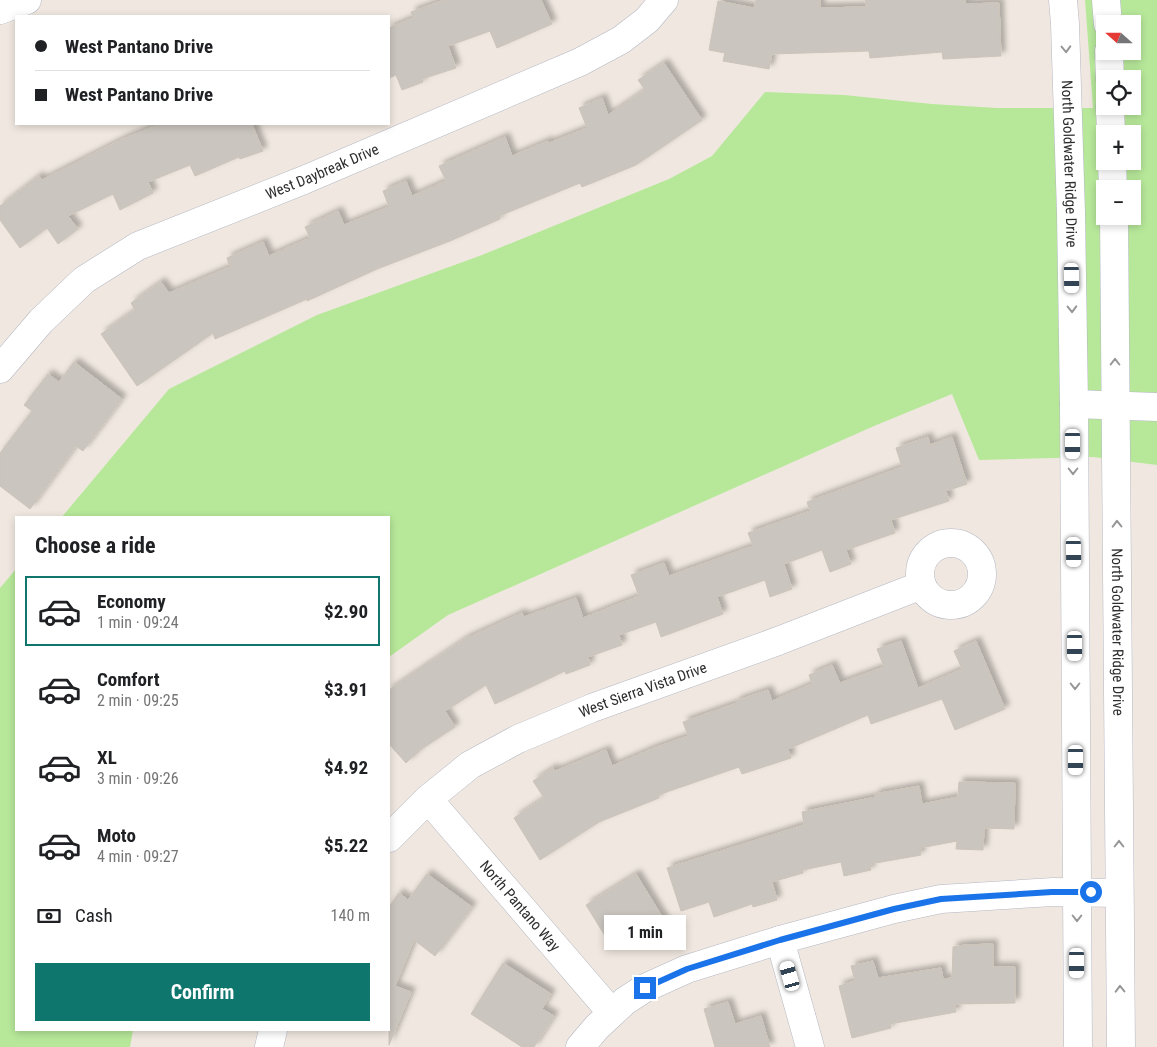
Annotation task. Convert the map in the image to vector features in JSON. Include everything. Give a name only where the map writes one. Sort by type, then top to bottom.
[{"type":"street","points":[[0,10],[27,0]]},
{"type":"street","name":"West Daybreak Drive","points":[[0,369],[41,320],[84,280],[138,246],[304,180],[580,62],[621,40],[647,20],[664,0]]},
{"type":"street","name":"North Goldwater Ridge Drive","points":[[1062,0],[1065,24],[1071,213],[1074,404],[1078,1047]]},
{"type":"street","points":[[1106,0],[1107,15]]},
{"type":"street","name":"North Goldwater Ridge Drive","points":[[1114,225],[1121,1047]]},
{"type":"street","points":[[1074,404],[1157,407]]},
{"type":"street","name":"West Sierra Vista Drive","points":[[390,837],[428,799],[470,764],[518,739],[592,708],[922,585]]},
{"type":"street","name":"North Pantano Way","points":[[428,799],[612,1013]]},
{"type":"street","points":[[580,1047],[625,1000],[645,988],[687,969],[780,940],[894,909],[941,899],[1077,892],[1119,893]]},
{"type":"street","points":[[780,940],[810,1047]]},
{"type":"street","points":[[269,1047],[273,1031]]},
{"type":"green space","points":[[1085,0],[1157,0],[1157,465],[1093,457],[979,460],[952,394],[874,426],[448,615],[390,656],[390,516],[63,516],[169,389],[317,315],[482,255],[669,179],[712,156],[765,92],[844,95],[932,104],[997,108],[1093,108]]},
{"type":"green space","points":[[15,570],[15,1031],[133,1031],[130,1047],[0,1047],[0,588]]},
{"type":"building","points":[[444,0],[541,0],[552,24],[497,48],[490,31],[448,46],[456,68],[422,79],[423,82],[402,90],[396,75],[390,78],[390,28],[413,18],[411,12]]},
{"type":"building","points":[[756,0],[820,0],[820,8],[866,7],[865,0],[965,0],[965,4],[999,3],[1001,56],[943,59],[942,52],[870,58],[869,51],[772,54],[769,69],[723,61],[725,53],[709,50],[718,1],[754,8]]},
{"type":"building","points":[[664,63],[702,120],[636,165],[582,187],[580,183],[499,216],[500,219],[450,241],[377,269],[307,301],[307,299],[215,339],[213,333],[137,386],[101,334],[135,310],[131,303],[161,282],[169,293],[230,267],[227,258],[263,242],[269,256],[310,238],[305,227],[338,211],[344,225],[389,207],[383,191],[406,181],[412,196],[446,181],[439,166],[505,137],[512,156],[587,128],[579,108],[602,98],[608,115],[645,90],[638,80]]},
{"type":"building","points":[[158,125],[252,125],[263,151],[240,159],[239,157],[195,176],[190,165],[148,182],[153,193],[120,210],[113,194],[68,216],[78,229],[58,244],[47,228],[20,248],[0,220],[0,206],[39,176],[42,180],[123,139]]},
{"type":"building","points":[[74,362],[122,399],[83,451],[76,446],[30,509],[0,486],[0,453],[32,411],[24,405],[48,374],[59,382]]},
{"type":"building","points":[[928,437],[930,445],[952,437],[967,484],[946,491],[949,501],[891,520],[895,533],[846,550],[851,564],[830,572],[822,550],[784,564],[792,589],[770,597],[765,580],[717,597],[723,614],[661,637],[656,622],[619,635],[622,645],[588,657],[590,665],[566,674],[565,671],[495,704],[486,685],[445,711],[455,727],[420,750],[406,763],[390,745],[390,689],[465,639],[522,613],[524,617],[576,598],[583,618],[639,596],[631,575],[664,563],[669,576],[753,546],[748,533],[810,511],[807,502],[902,467],[896,448]]},
{"type":"building","points":[[901,641],[918,688],[962,669],[954,651],[976,641],[1005,709],[955,730],[942,699],[871,724],[868,715],[788,749],[791,758],[742,774],[739,767],[658,795],[659,798],[599,822],[540,860],[514,818],[544,798],[533,781],[553,768],[555,771],[606,750],[612,766],[688,736],[683,722],[768,690],[772,701],[812,684],[809,675],[832,665],[840,683],[884,667],[877,649]]},
{"type":"building","points":[[959,782],[1015,783],[1014,829],[984,828],[983,850],[956,849],[957,841],[920,848],[921,855],[870,864],[871,870],[844,876],[841,862],[803,870],[803,873],[772,882],[777,900],[753,907],[752,904],[714,917],[709,902],[681,911],[667,868],[804,825],[802,812],[876,797],[875,794],[919,786],[922,804],[958,797]]},
{"type":"building","points":[[427,874],[472,907],[435,956],[414,940],[395,986],[411,992],[389,1045],[390,906],[399,893],[408,900]]},
{"type":"building","points":[[636,874],[669,928],[645,944],[635,928],[610,944],[586,905]]},
{"type":"building","points":[[993,944],[993,967],[1015,967],[1015,1003],[955,1004],[956,1012],[890,1024],[891,1028],[852,1038],[839,986],[855,981],[851,966],[873,961],[878,978],[941,968],[943,979],[952,978],[953,947]]},
{"type":"building","points":[[503,963],[551,994],[542,1009],[554,1016],[534,1047],[522,1047],[471,1014]]},
{"type":"building","points":[[728,1002],[735,1024],[761,1016],[770,1047],[715,1047],[704,1009]]},
{"type":"route","points":[[645,988],[687,969],[780,940],[894,909],[941,899],[1052,892],[1091,892]]}]
